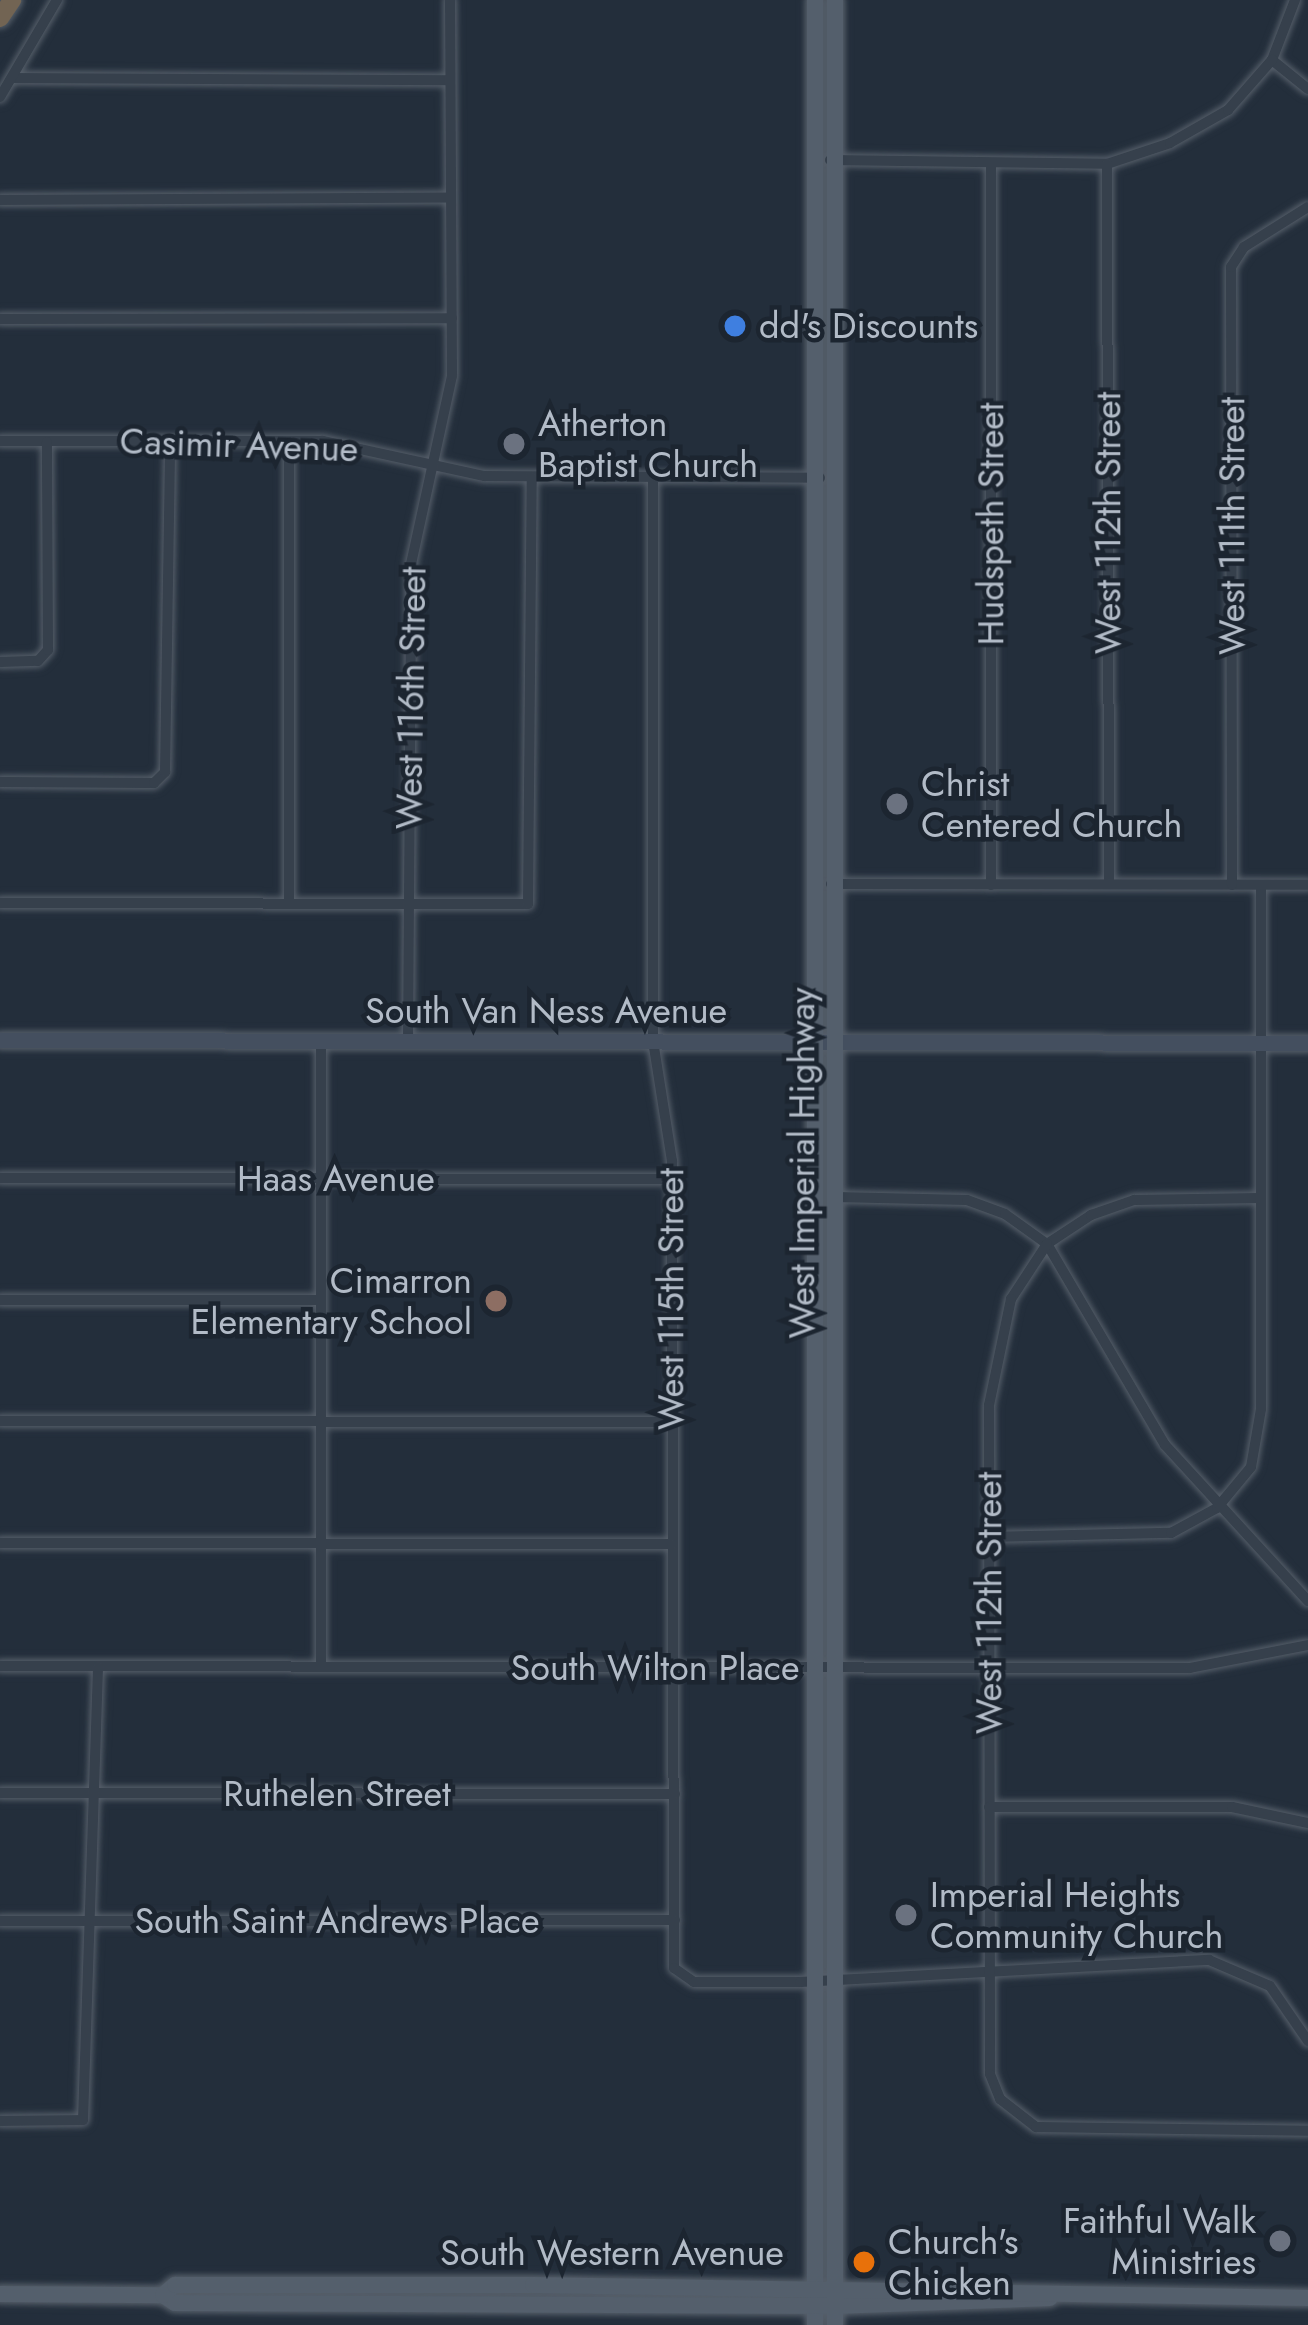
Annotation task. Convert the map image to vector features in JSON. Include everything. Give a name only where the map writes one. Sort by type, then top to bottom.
[{"type":"highway","points":[[0,18],[12,0]]},
{"type":"main road","name":"West Imperial Highway","points":[[815,0],[815,2306]]},
{"type":"main road","name":"West Imperial Highway","points":[[835,0],[835,2306]]},
{"type":"main road","name":"South Van Ness Avenue","points":[[0,1040],[1308,1043]]},
{"type":"main road","name":"South Western Avenue","points":[[0,2294],[163,2295],[175,2303],[815,2306],[1016,2305],[1063,2296],[1308,2298]]},
{"type":"street","points":[[0,97],[57,0]]},
{"type":"street","name":"West 116th Street","points":[[408,1041],[411,563],[450,403],[450,0]]},
{"type":"street","points":[[815,158],[1107,164],[1170,143],[1228,110],[1272,60],[1295,0]]},
{"type":"street","points":[[1272,60],[1308,89]]},
{"type":"street","points":[[11,78],[450,80]]},
{"type":"street","name":"Hudspeth Street","points":[[991,163],[992,885]]},
{"type":"street","name":"West 112th Street","points":[[1107,164],[1109,883]]},
{"type":"street","points":[[0,200],[449,199]]},
{"type":"street","name":"West 111th Street","points":[[1232,885],[1231,268],[1244,247],[1308,207]]},
{"type":"street","points":[[0,319],[452,318]]},
{"type":"street","name":"Casimir Avenue","points":[[0,441],[348,443],[436,466],[532,477],[835,478]]},
{"type":"street","points":[[0,782],[161,780],[168,762],[170,441]]},
{"type":"street","points":[[289,441],[289,903]]},
{"type":"street","points":[[0,662],[44,657],[47,442]]},
{"type":"street","points":[[0,903],[527,904],[532,477]]},
{"type":"street","name":"West 115th Street","points":[[653,477],[653,1041],[672,1179],[675,1920],[680,1978],[816,1982]]},
{"type":"street","points":[[815,883],[1308,885]]},
{"type":"street","points":[[988,1537],[1155,1536],[1217,1508],[1237,1491],[1258,1442],[1261,885]]},
{"type":"street","points":[[321,1041],[321,1667]]},
{"type":"street","name":"Haas Avenue","points":[[0,1178],[672,1179]]},
{"type":"street","points":[[835,1197],[967,1200],[1005,1214],[1047,1244],[1166,1445],[1217,1508],[1308,1600]]},
{"type":"street","points":[[1047,1244],[1090,1215],[1134,1200],[1260,1198]]},
{"type":"street","name":"West 112th Street","points":[[1047,1244],[1011,1299],[993,1369],[988,1537],[990,2074],[1000,2099],[1036,2127],[1308,2131]]},
{"type":"street","points":[[0,1300],[320,1300]]},
{"type":"street","points":[[0,1421],[671,1422]]},
{"type":"street","points":[[0,1543],[672,1544]]},
{"type":"street","name":"South Wilton Place","points":[[0,1666],[1190,1668],[1308,1645]]},
{"type":"street","points":[[0,2121],[83,2120],[82,2030],[95,1921],[98,1666]]},
{"type":"street","name":"Ruthelen Street","points":[[0,1793],[675,1794]]},
{"type":"street","points":[[989,1807],[1232,1808],[1308,1822]]},
{"type":"street","name":"South Saint Andrews Place","points":[[0,1922],[675,1920]]},
{"type":"street","points":[[816,1982],[837,1975],[988,1975],[1209,1960],[1270,1986],[1308,2041]]},
{"type":"place","name":"dd's Discounts","points":[[735,326]]},
{"type":"place","name":"Atherton Baptist Church","points":[[514,444]]},
{"type":"place","name":"Christ Centered Church","points":[[897,804]]},
{"type":"place","name":"Cimarron Elementary School","points":[[496,1301]]},
{"type":"place","name":"Imperial Heights Community Church","points":[[906,1915]]},
{"type":"place","name":"Faithful Walk Ministries","points":[[1280,2241]]},
{"type":"place","name":"Church's Chicken","points":[[864,2262]]}]
